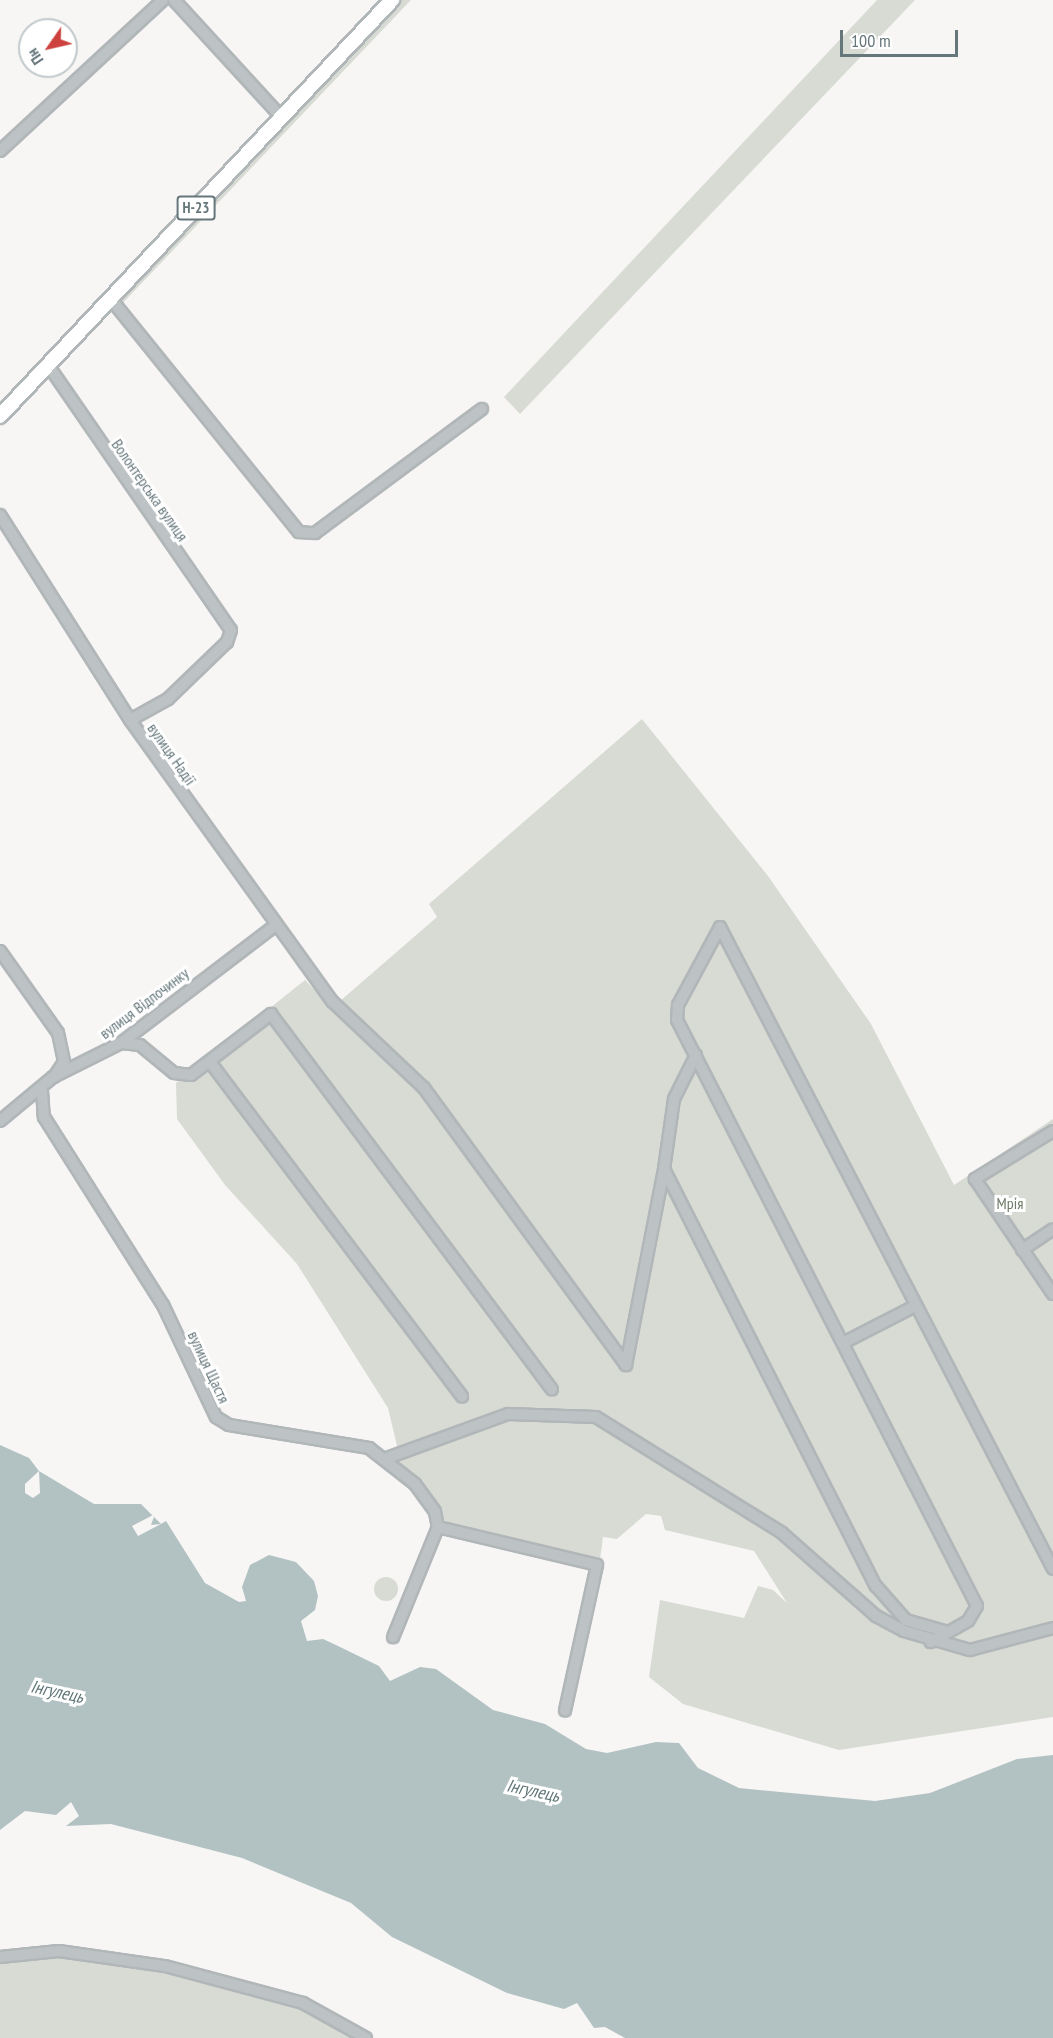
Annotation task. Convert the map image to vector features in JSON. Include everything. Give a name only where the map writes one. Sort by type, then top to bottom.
[{"type":"main road","name":"Н-23","points":[[0,416],[392,0]]},
{"type":"street","points":[[0,151],[163,0]]},
{"type":"street","points":[[174,0],[282,118]]},
{"type":"street","points":[[110,298],[299,532],[315,533],[482,409]]},
{"type":"street","name":"Волонтерська вулиця","points":[[48,365],[231,630],[227,642],[168,699],[130,720]]},
{"type":"street","name":"вулиця Надії","points":[[0,515],[130,720],[276,925],[333,1002],[424,1088],[626,1365],[664,1169]]},
{"type":"street","name":"вулиця Відпочинку","points":[[0,1121],[42,1091],[53,1077],[121,1043],[276,925]]},
{"type":"street","points":[[931,1642],[944,1631],[968,1621],[977,1606],[677,1020],[678,1005],[720,927],[1053,1569]]},
{"type":"street","points":[[0,951],[58,1034],[64,1062],[53,1077]]},
{"type":"street","points":[[121,1043],[140,1045],[174,1073],[191,1075],[272,1014],[552,1389]]},
{"type":"street","points":[[696,1056],[674,1099],[664,1169],[876,1586],[906,1620],[944,1631]]},
{"type":"street","points":[[210,1062],[462,1397]]},
{"type":"street","name":"вулиця Щастя","points":[[42,1091],[44,1117],[163,1305],[216,1417],[229,1425],[354,1442],[387,1458],[426,1498],[438,1527]]},
{"type":"street","points":[[1053,1131],[975,1179],[1053,1294]]},
{"type":"street","points":[[1022,1250],[1053,1229]]},
{"type":"street","points":[[843,1343],[915,1306]]},
{"type":"street","points":[[387,1458],[500,1415],[596,1417],[782,1533],[876,1616],[931,1642],[970,1650],[1053,1628]]},
{"type":"street","points":[[393,1637],[438,1527],[597,1565],[565,1712]]},
{"type":"street","points":[[0,1958],[59,1952],[165,1966],[303,2003],[366,2038]]},
{"type":"green space","points":[[394,0],[411,0],[119,307],[114,299]]},
{"type":"green space","points":[[877,0],[915,0],[520,414],[504,397]]},
{"type":"green space","name":"Мрія","points":[[642,719],[768,876],[871,1024],[954,1185],[1053,1119],[1053,1717],[839,1750],[683,1704],[649,1677],[660,1600],[744,1618],[758,1586],[773,1590],[787,1603],[754,1551],[665,1530],[661,1516],[646,1514],[617,1539],[603,1537],[600,1560],[466,1533],[446,1522],[394,1461],[510,1418],[580,1418],[603,1425],[768,1530],[867,1605],[784,1529],[595,1413],[508,1410],[398,1450],[388,1408],[297,1264],[225,1185],[177,1119],[176,1083],[305,980],[332,1008],[437,917],[429,904]]},
{"type":"green space","points":[[386,1577],[394,1581],[398,1589],[394,1597],[386,1601],[378,1597],[374,1589],[378,1581]]},
{"type":"green space","points":[[93,1954],[303,2003],[366,2038],[0,2038],[0,1957]]},
{"type":"water","name":"Інгулець","points":[[0,1445],[29,1458],[39,1471],[94,1504],[141,1504],[161,1524],[166,1521],[205,1583],[239,1602],[246,1601],[242,1587],[250,1565],[269,1555],[296,1562],[314,1581],[318,1596],[315,1610],[301,1621],[307,1641],[323,1639],[338,1646],[379,1666],[390,1681],[420,1667],[436,1669],[493,1710],[545,1724],[586,1749],[607,1753],[656,1742],[679,1743],[698,1768],[739,1788],[875,1801],[930,1793],[1017,1759],[1053,1755],[1053,2038],[625,2038],[605,2027],[594,2028],[577,2003],[564,2009],[507,1993],[392,1937],[351,1903],[242,1858],[111,1824],[66,1826],[79,1816],[71,1802],[56,1815],[25,1811],[0,1830]]},
{"type":"pier","points":[[39,1471],[40,1493],[33,1498],[25,1493],[25,1484]]},
{"type":"pier","points":[[155,1514],[151,1525],[161,1524],[138,1536],[132,1526]]}]
